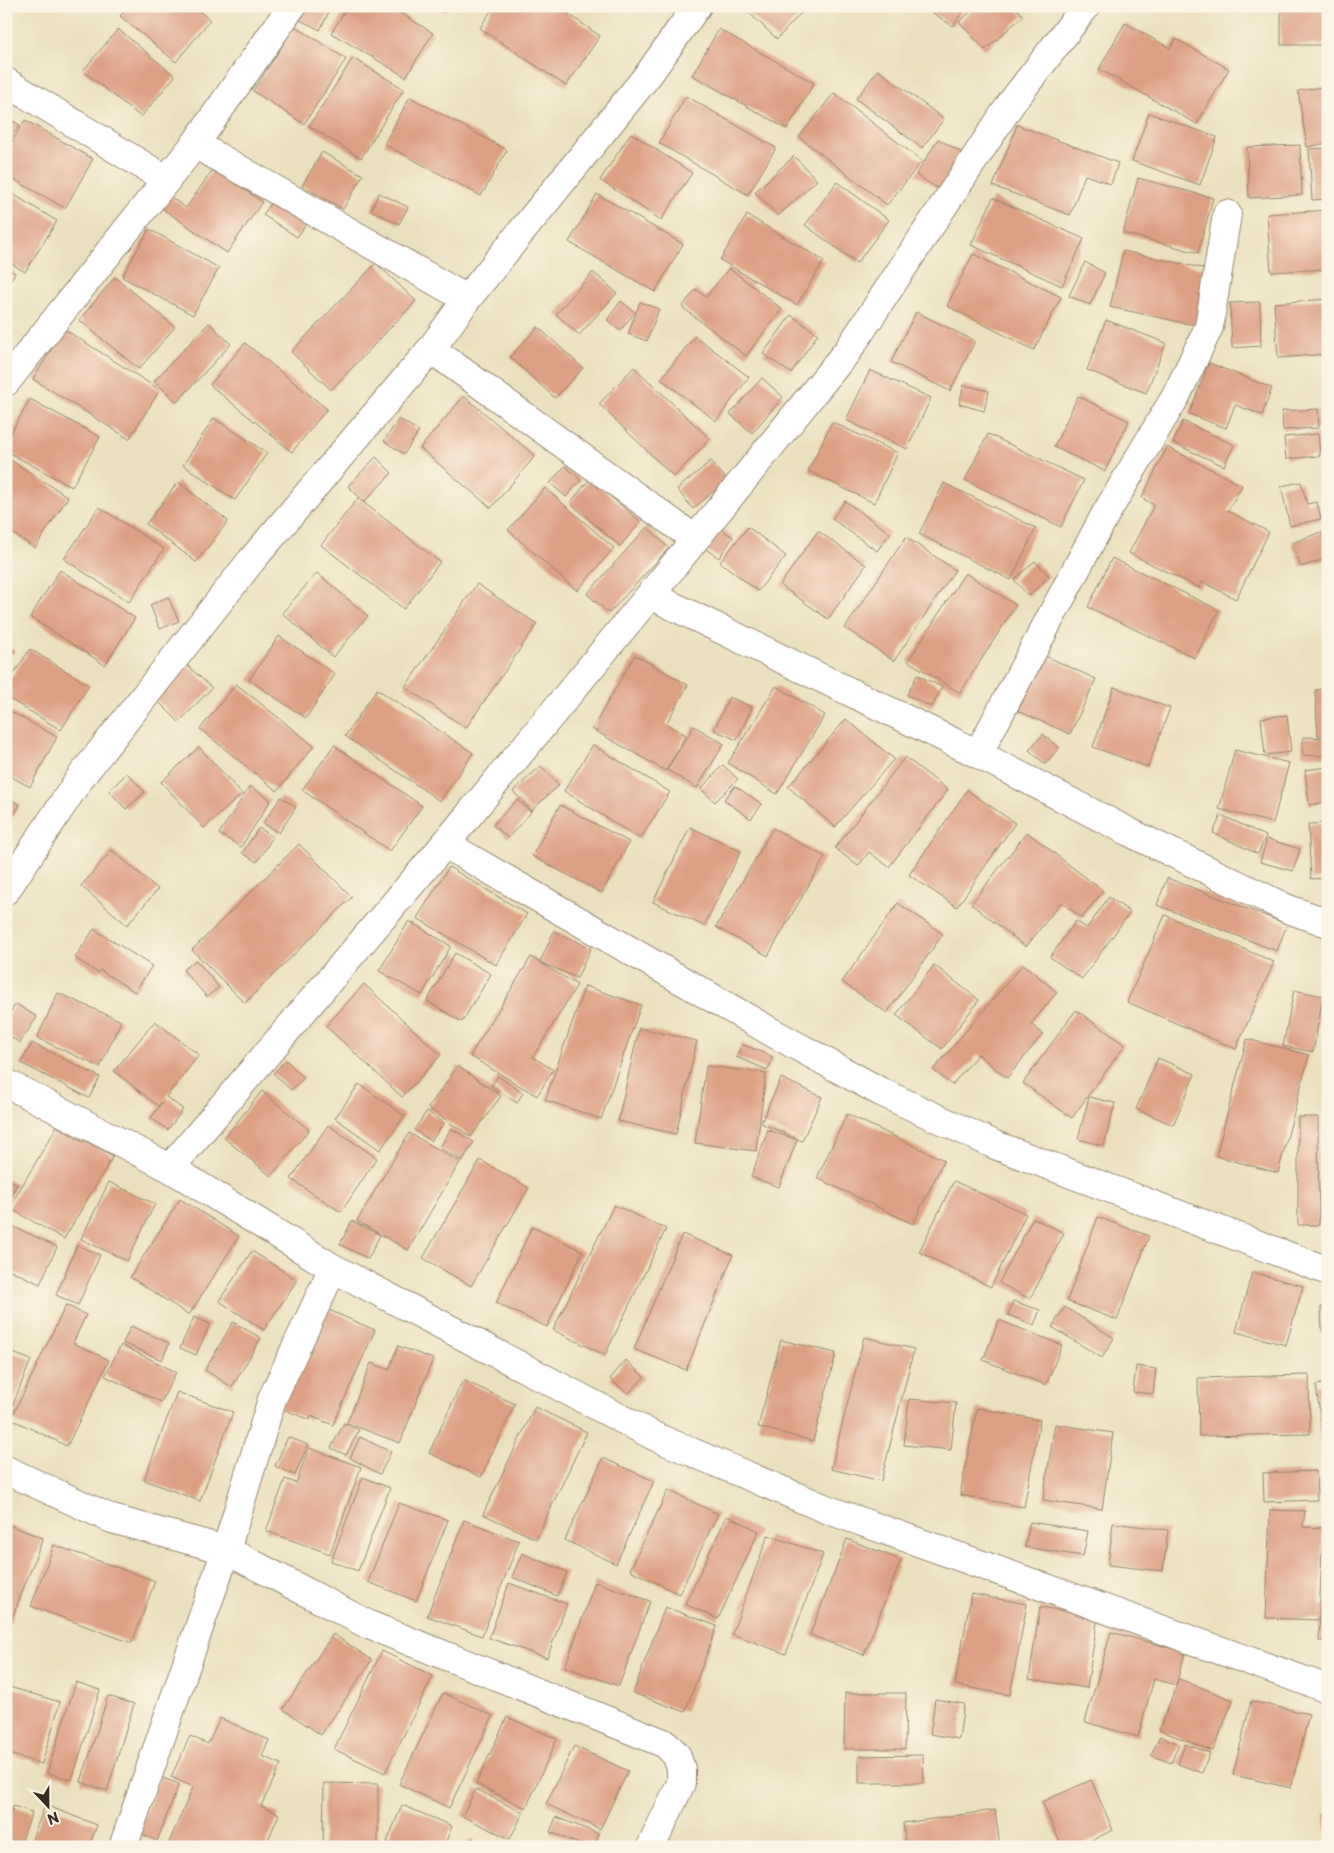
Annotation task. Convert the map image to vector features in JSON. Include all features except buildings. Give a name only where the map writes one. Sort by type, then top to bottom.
[{"type":"street","points":[[6,382],[195,144],[292,6]]},
{"type":"street","points":[[7,888],[92,762],[251,561],[432,349],[467,299],[648,76],[697,6]]},
{"type":"street","points":[[170,1168],[444,844],[650,595],[849,349],[1012,102],[1086,6]]},
{"type":"street","points":[[6,82],[167,180]]},
{"type":"street","points":[[195,144],[467,299]]},
{"type":"street","points":[[978,754],[1105,516],[1176,396],[1209,327],[1227,214]]},
{"type":"street","points":[[432,349],[694,539]]},
{"type":"street","points":[[650,595],[978,754],[1129,832],[1288,910],[1328,923]]},
{"type":"street","points":[[444,844],[775,1034],[881,1092],[995,1145],[1328,1271]]},
{"type":"street","points":[[6,1083],[170,1168],[333,1268],[656,1437],[826,1509],[1328,1689]]},
{"type":"street","points":[[123,1847],[226,1550],[272,1399],[333,1268]]},
{"type":"street","points":[[6,1470],[112,1519],[226,1550],[369,1625],[666,1744],[677,1756],[681,1769],[681,1783],[651,1847]]}]
